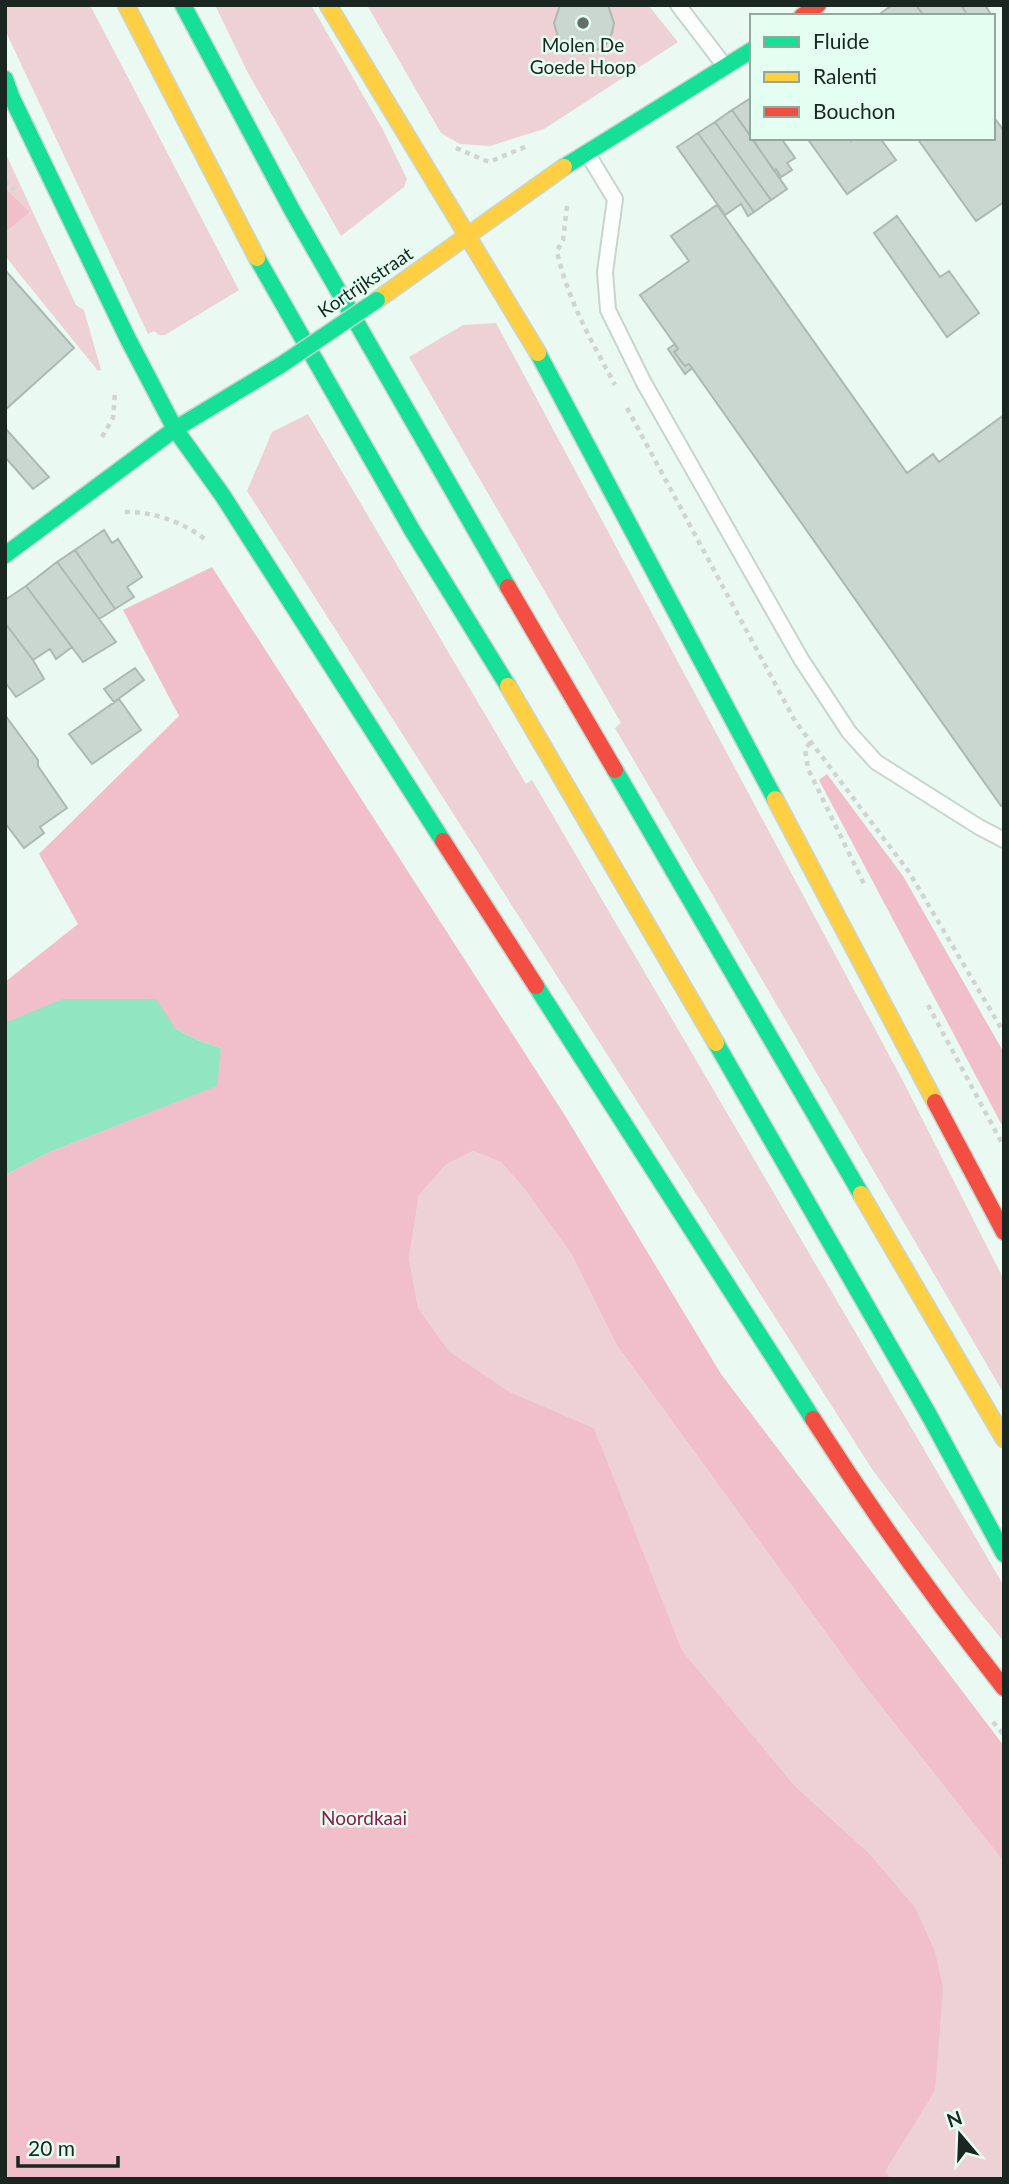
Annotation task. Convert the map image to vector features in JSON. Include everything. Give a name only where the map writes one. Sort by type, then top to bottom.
[{"type":"main road","points":[[126,5],[263,269],[412,530],[532,724],[929,1415],[1004,1554]]},
{"type":"main road","points":[[183,5],[292,210],[454,495],[1004,1439]]},
{"type":"main road","points":[[328,5],[432,180],[530,337],[1004,1232]]},
{"type":"main road","name":"Kortrijkstraat","points":[[5,555],[175,429],[281,365],[469,236],[548,177],[750,51]]},
{"type":"main road","points":[[5,79],[16,108],[128,339],[175,429],[223,496],[839,1460],[973,1649],[1004,1688]]},
{"type":"lane","points":[[678,5],[726,67]]},
{"type":"lane","points":[[587,153],[615,199],[605,272],[608,310],[644,383],[801,659],[849,732],[876,762],[1004,840]]},
{"type":"path","points":[[448,144],[489,162],[528,145],[548,177]]},
{"type":"path","points":[[96,444],[113,418],[114,388]]},
{"type":"path","points":[[810,743],[805,749],[808,769],[869,895]]},
{"type":"path","points":[[927,1003],[1004,1147]]},
{"type":"shaded area","points":[[5,5],[90,5],[239,290],[165,335],[154,331],[148,334],[5,30]]},
{"type":"shaded area","points":[[215,5],[311,5],[382,128],[407,179],[404,187],[341,236],[248,73]]},
{"type":"shaded area","points":[[367,5],[648,5],[678,42],[544,129],[490,146],[460,144],[441,133]]},
{"type":"shaded area","points":[[5,152],[76,305],[84,310],[101,370],[98,371],[5,256],[5,233],[30,212],[5,188]]},
{"type":"shaded area","points":[[496,323],[904,1083],[1004,1280],[1004,1394],[615,728],[621,723],[409,357],[463,325]]},
{"type":"shaded area","points":[[308,414],[526,784],[532,780],[1004,1586],[1004,1642],[872,1469],[247,491],[272,432]]},
{"type":"shaded area","points":[[63,999],[156,999],[175,1028],[197,1040],[221,1048],[217,1086],[50,1152],[5,1175],[5,1023]]},
{"type":"shaded area","points":[[473,1151],[501,1162],[526,1191],[572,1255],[616,1344],[861,1681],[1004,1862],[1004,2179],[891,2179],[884,2171],[935,2091],[915,1907],[870,1854],[796,1787],[681,1651],[594,1428],[510,1392],[449,1351],[418,1308],[409,1258],[419,1195],[446,1163]]},
{"type":"green space","points":[[5,188],[30,212],[5,233]]},
{"type":"green space","name":"Noordkaai","points":[[212,567],[564,1114],[721,1374],[1004,1746],[1004,1862],[861,1681],[616,1344],[572,1255],[526,1191],[501,1162],[473,1151],[446,1164],[419,1195],[409,1258],[418,1308],[449,1351],[510,1392],[594,1428],[682,1651],[796,1787],[870,1854],[915,1907],[935,1952],[943,1988],[935,2091],[885,2171],[891,2179],[5,2179],[5,1175],[50,1152],[216,1086],[221,1048],[197,1040],[175,1028],[5,1023],[5,982],[78,924],[39,854],[179,716],[123,610]]},
{"type":"green space","points":[[827,774],[903,876],[1004,1053],[1004,1129],[819,780]]},
{"type":"building","points":[[560,5],[608,5],[614,23],[607,43],[584,54],[564,46],[558,38],[554,23]]},
{"type":"building","points":[[892,5],[916,5],[923,14],[880,14]]},
{"type":"building","points":[[916,5],[961,5],[967,14],[923,14]]},
{"type":"building","points":[[961,5],[985,5],[991,14],[967,14]]},
{"type":"building","points":[[750,99],[750,135],[732,110]]},
{"type":"building","points":[[732,110],[750,136],[750,140],[753,140],[787,189],[771,200],[715,122]]},
{"type":"building","points":[[995,119],[1004,131],[1004,202],[976,221],[918,140],[995,140]]},
{"type":"building","points":[[715,122],[771,200],[754,212],[698,133]]},
{"type":"building","points":[[698,133],[754,212],[748,216],[741,204],[725,215],[677,147]]},
{"type":"building","points":[[753,140],[782,140],[795,158],[787,163],[792,170],[781,177],[776,169],[774,171]]},
{"type":"building","points":[[808,140],[881,140],[896,160],[847,194]]},
{"type":"building","points":[[717,205],[907,473],[933,454],[939,462],[1004,415],[1004,804],[1001,806],[692,368],[689,364],[685,366],[674,352],[678,349],[640,295],[689,261],[671,236]]},
{"type":"building","points":[[897,216],[940,277],[949,271],[979,313],[947,337],[874,233]]},
{"type":"building","points":[[5,270],[74,348],[5,410]]},
{"type":"building","points":[[675,344],[678,349],[674,352],[685,366],[689,364],[692,368],[685,374],[668,349]]},
{"type":"building","points":[[5,428],[49,477],[33,489],[5,457]]},
{"type":"building","points":[[104,530],[112,543],[118,539],[142,577],[127,587],[134,597],[115,609],[75,550]]},
{"type":"building","points":[[75,550],[115,609],[99,619],[57,562]]},
{"type":"building","points":[[57,562],[116,642],[83,662],[26,586]]},
{"type":"building","points":[[26,586],[72,647],[56,659],[50,649],[33,660],[5,623],[5,600]]},
{"type":"building","points":[[5,623],[44,679],[16,697],[5,682]]},
{"type":"building","points":[[135,668],[144,680],[114,702],[104,689]]},
{"type":"building","points":[[119,699],[141,730],[92,764],[69,734]]},
{"type":"building","points":[[5,715],[38,760],[38,766],[67,808],[40,827],[44,833],[24,848],[5,823]]},
{"type":"traffic: fast","points":[[183,5],[292,210],[508,587]]},
{"type":"traffic: fast","points":[[564,167],[750,51]]},
{"type":"traffic: fast","points":[[5,79],[128,339],[175,429],[223,496],[443,841]]},
{"type":"traffic: fast","points":[[257,258],[412,530],[508,686]]},
{"type":"traffic: fast","points":[[281,365],[377,300]]},
{"type":"traffic: fast","points":[[538,353],[775,799]]},
{"type":"traffic: fast","points":[[5,555],[175,429],[281,365]]},
{"type":"traffic: fast","points":[[615,770],[861,1194]]},
{"type":"traffic: fast","points":[[536,986],[813,1419]]},
{"type":"traffic: fast","points":[[716,1043],[929,1415],[1004,1554]]},
{"type":"traffic: slow","points":[[126,5],[257,258]]},
{"type":"traffic: slow","points":[[328,5],[538,353]]},
{"type":"traffic: slow","points":[[377,300],[564,167]]},
{"type":"traffic: slow","points":[[508,686],[716,1043]]},
{"type":"traffic: slow","points":[[775,799],[935,1102]]},
{"type":"traffic: slow","points":[[861,1194],[1004,1439]]},
{"type":"traffic: jam","points":[[805,14],[818,5]]},
{"type":"traffic: jam","points":[[508,587],[615,770]]},
{"type":"traffic: jam","points":[[443,841],[536,986]]},
{"type":"traffic: jam","points":[[935,1102],[1004,1232]]},
{"type":"traffic: jam","points":[[813,1419],[905,1556],[1004,1688]]},
{"type":"place","name":"Molen De Goede Hoop","points":[[583,23]]}]
